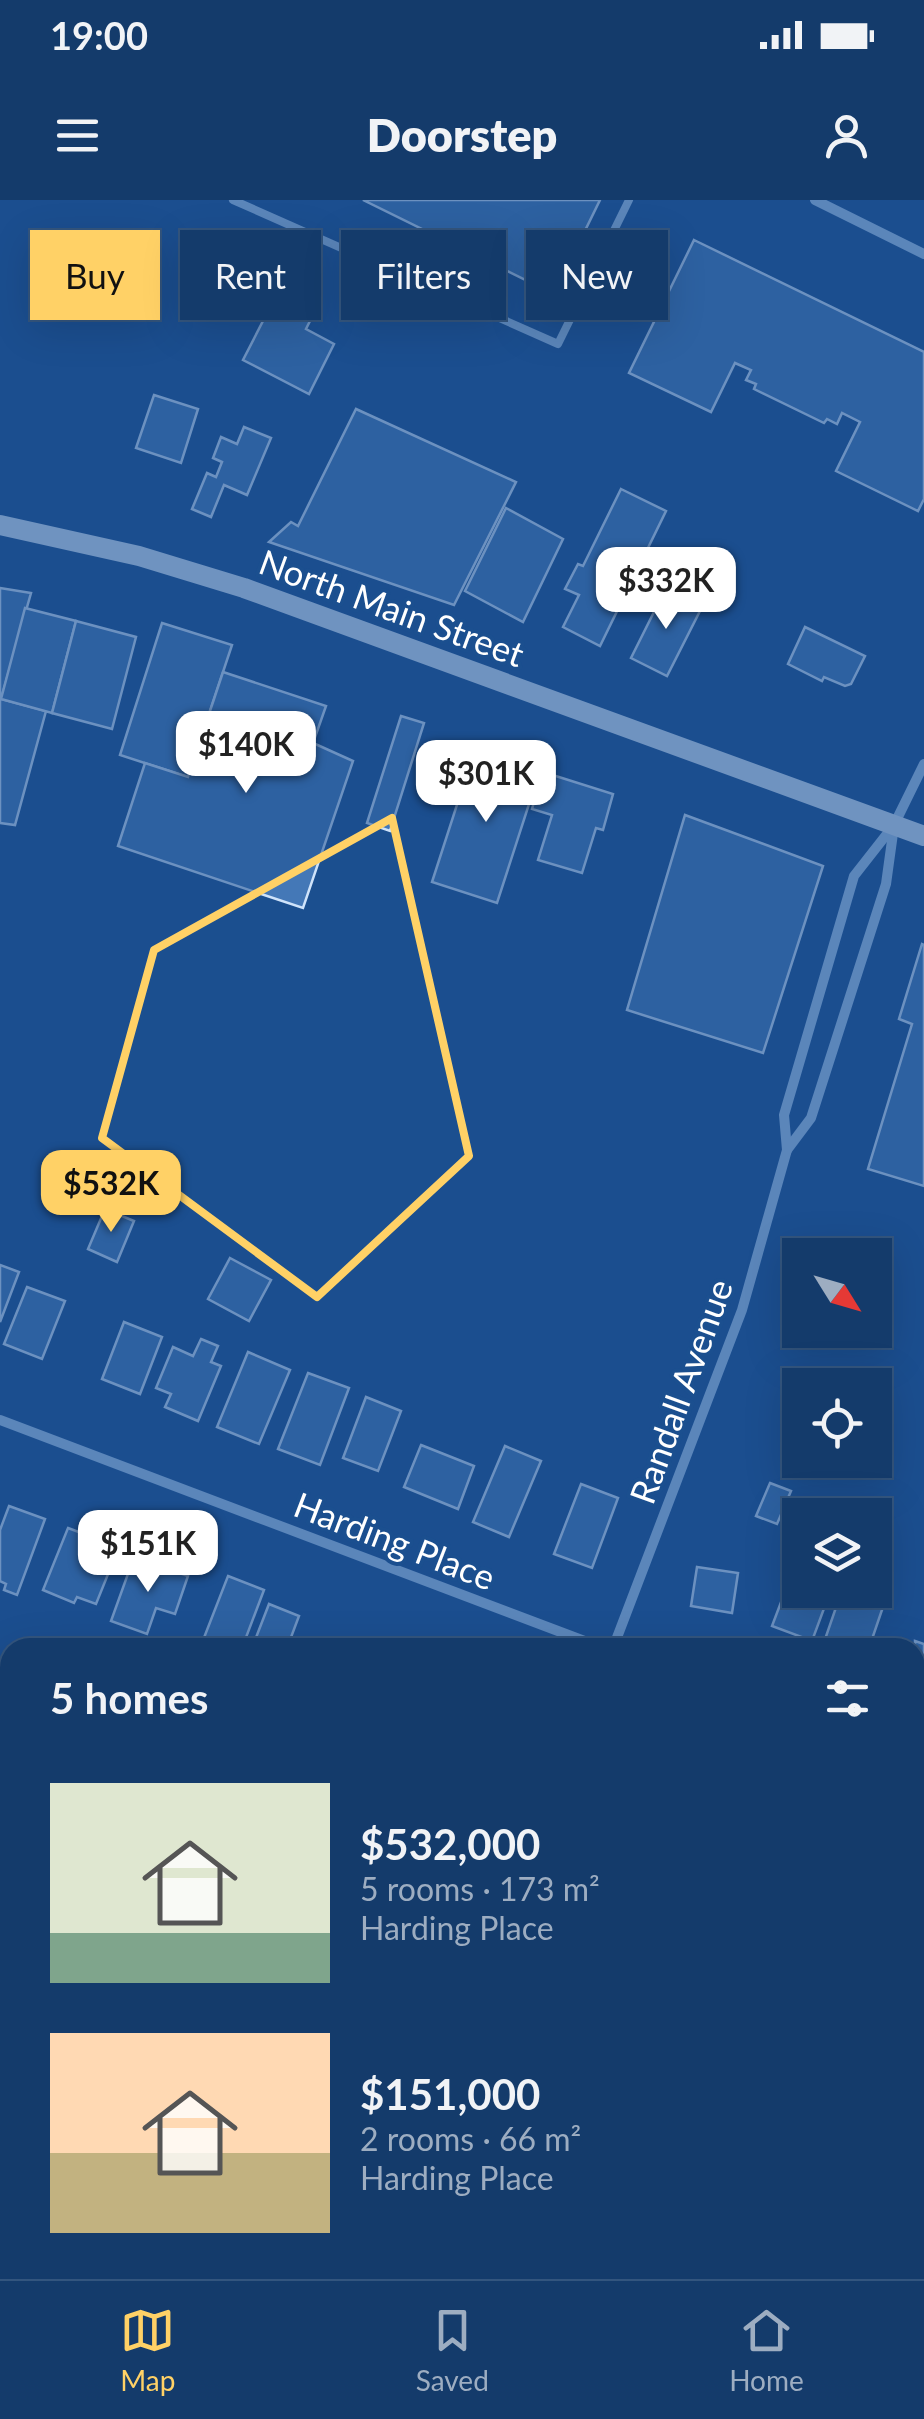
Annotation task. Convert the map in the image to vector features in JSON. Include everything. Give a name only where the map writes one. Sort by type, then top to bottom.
[{"type":"main road","name":"North Main Street","points":[[0,525],[139,556],[244,588],[924,836]]},
{"type":"street","points":[[815,200],[924,254]]},
{"type":"street","name":"Randall Avenue","points":[[616,1638],[742,1310],[787,1150],[784,1115],[854,876],[894,825],[924,764]]},
{"type":"street","name":"Randall Avenue","points":[[787,1150],[811,1118],[886,884],[894,825]]},
{"type":"street","name":"Harding Place","points":[[0,1420],[577,1638]]},
{"type":"lane","points":[[233,200],[558,344],[629,200]]},
{"type":"highlighted area","points":[[392,818],[469,1156],[317,1297],[102,1138],[154,950]]},
{"type":"building","points":[[363,200],[600,200],[585,230],[526,230],[526,280],[506,270],[506,230],[424,230]]},
{"type":"building","points":[[694,240],[924,352],[924,499],[918,511],[836,471],[860,422],[842,413],[837,424],[827,419],[824,423],[754,389],[756,384],[746,380],[751,370],[735,363],[711,412],[629,373],[655,320],[668,320],[668,293]]},
{"type":"building","points":[[264,320],[310,320],[306,329],[334,344],[309,394],[243,360]]},
{"type":"building","points":[[154,395],[198,409],[181,463],[136,448]]},
{"type":"building","points":[[356,409],[516,482],[454,605],[269,542],[291,522],[298,526]]},
{"type":"building","points":[[244,427],[271,438],[247,495],[224,485],[211,517],[192,509],[207,473],[216,477],[222,462],[213,458],[221,437],[237,444]]},
{"type":"building","points":[[621,489],[666,511],[600,646],[563,627],[579,595],[565,589],[578,564],[583,566]]},
{"type":"building","points":[[506,508],[563,539],[523,622],[465,591]]},
{"type":"building","points":[[0,588],[31,593],[1,699],[46,711],[15,825],[0,823]]},
{"type":"building","points":[[666,588],[702,607],[667,676],[631,658]]},
{"type":"building","points":[[25,608],[76,621],[52,713],[1,699]]},
{"type":"building","points":[[76,621],[136,637],[112,729],[52,713]]},
{"type":"building","points":[[162,623],[232,645],[188,777],[120,755]]},
{"type":"building","points":[[805,627],[865,656],[851,684],[845,686],[824,677],[822,681],[788,664]]},
{"type":"building","points":[[223,672],[326,706],[313,743],[353,761],[303,908],[118,846],[145,763],[188,777]]},
{"type":"building","points":[[401,716],[424,723],[390,831],[367,823]]},
{"type":"building","points":[[476,746],[541,767],[497,903],[432,882]]},
{"type":"building","points":[[543,772],[613,794],[603,830],[596,828],[582,873],[538,860],[552,815],[532,809]]},
{"type":"building","points":[[685,815],[823,866],[763,1053],[627,1010]]},
{"type":"building","points":[[922,944],[924,1186],[868,1169],[912,1024],[899,1019]]},
{"type":"building","points":[[105,1209],[134,1221],[117,1262],[88,1249]]},
{"type":"building","points":[[230,1258],[271,1280],[249,1321],[208,1299]]},
{"type":"building","points":[[0,1265],[19,1272],[0,1322]]},
{"type":"building","points":[[27,1287],[65,1301],[42,1359],[4,1344]]},
{"type":"building","points":[[124,1322],[162,1337],[140,1394],[102,1379]]},
{"type":"building","points":[[201,1339],[218,1346],[211,1362],[221,1366],[198,1421],[165,1407],[171,1394],[156,1388],[173,1347],[193,1356]]},
{"type":"building","points":[[248,1352],[290,1370],[259,1444],[217,1427]]},
{"type":"building","points":[[308,1373],[349,1388],[320,1465],[278,1449]]},
{"type":"building","points":[[366,1397],[401,1411],[378,1471],[343,1458]]},
{"type":"building","points":[[421,1445],[474,1466],[458,1509],[404,1487]]},
{"type":"building","points":[[505,1446],[541,1461],[509,1537],[473,1522]]},
{"type":"building","points":[[770,1483],[791,1491],[788,1498],[782,1498],[777,1524],[756,1516]]},
{"type":"building","points":[[581,1484],[618,1498],[592,1568],[554,1554]]},
{"type":"building","points":[[9,1506],[45,1519],[17,1595],[4,1590],[6,1584],[0,1581],[0,1530]]},
{"type":"building","points":[[68,1528],[119,1547],[96,1604],[77,1597],[74,1603],[43,1590]]},
{"type":"building","points":[[134,1557],[188,1576],[175,1614],[156,1608],[147,1634],[111,1621]]},
{"type":"building","points":[[697,1567],[738,1573],[732,1613],[691,1606]]},
{"type":"building","points":[[228,1576],[264,1590],[246,1638],[204,1638]]},
{"type":"building","points":[[782,1600],[782,1608],[824,1608],[813,1638],[772,1626]]},
{"type":"building","points":[[269,1604],[299,1616],[291,1638],[256,1638]]},
{"type":"building","points":[[836,1608],[883,1608],[872,1638],[825,1638]]}]
